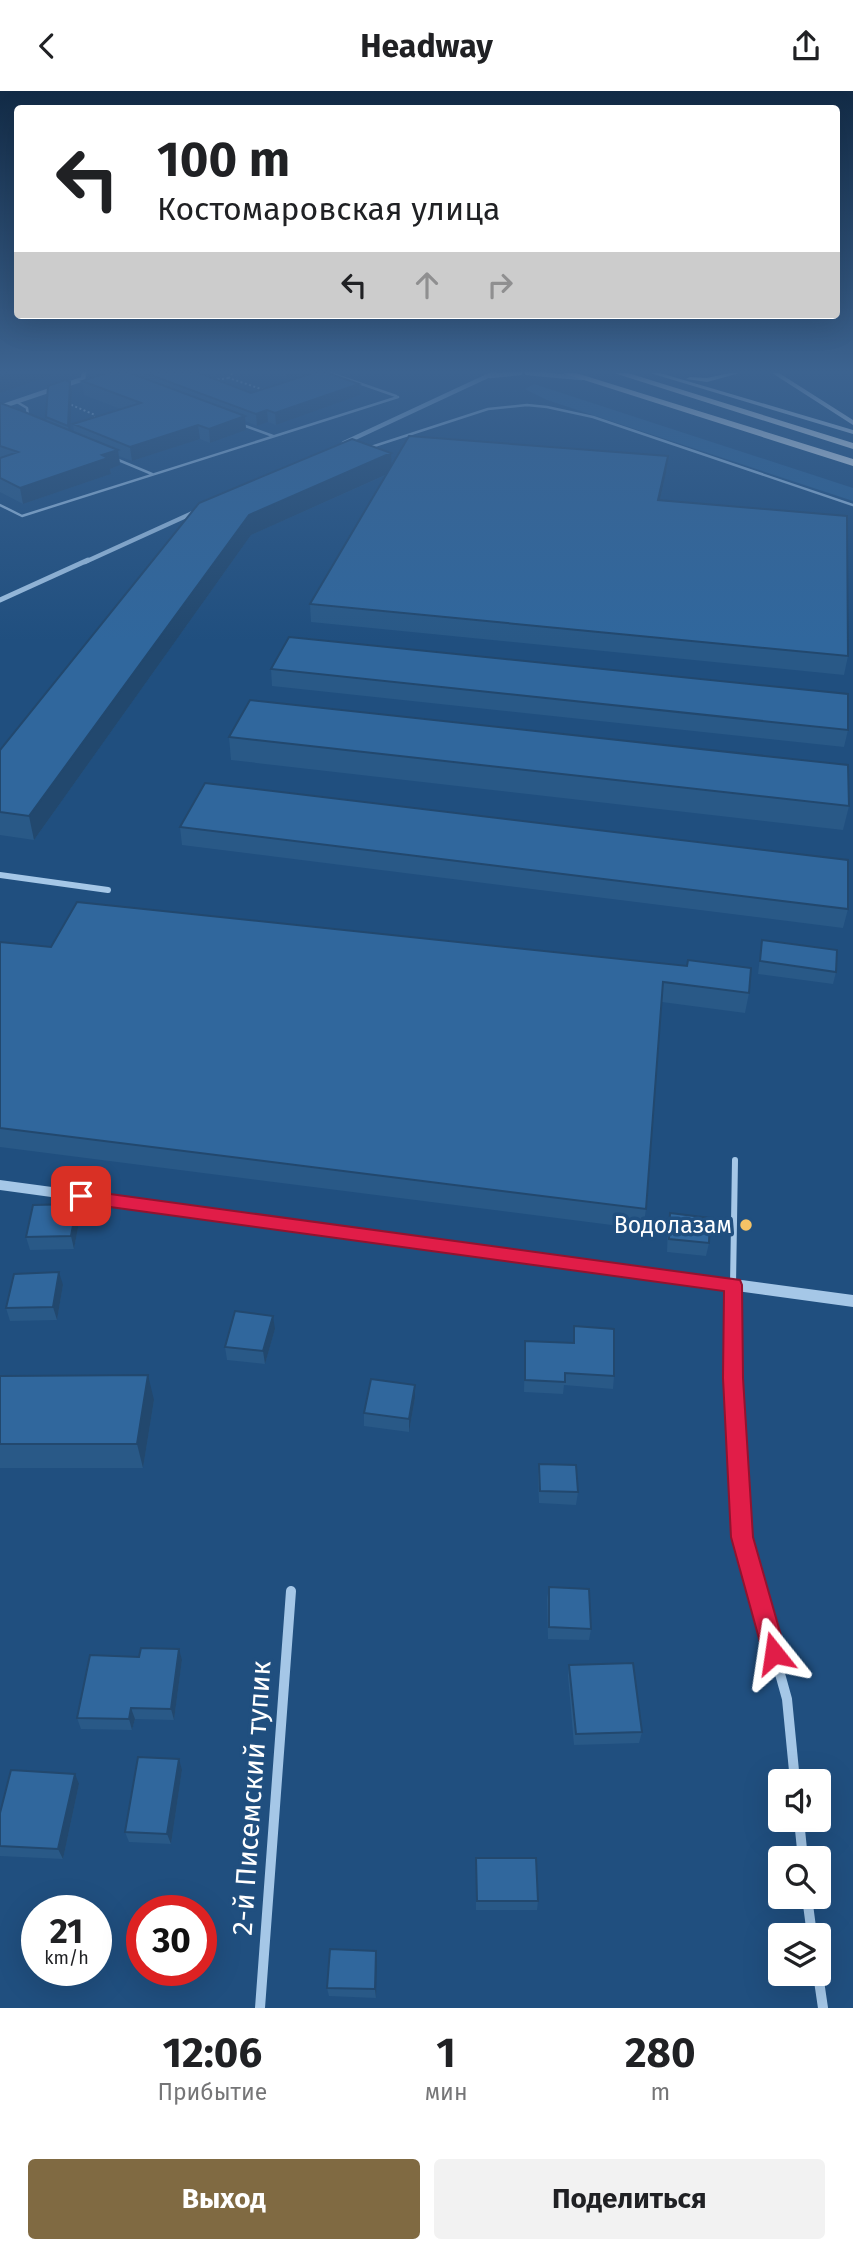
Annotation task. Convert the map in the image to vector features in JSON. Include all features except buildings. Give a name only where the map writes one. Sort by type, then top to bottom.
[{"type":"street","points":[[0,600],[208,506]]},
{"type":"street","points":[[0,875],[108,890]]},
{"type":"street","points":[[0,1185],[853,1301]]},
{"type":"street","points":[[733,1285],[733,1378],[742,1537],[787,1699],[794,1769]]},
{"type":"street","name":"2-й Писемский тупик","points":[[260,2008],[291,1591]]},
{"type":"street","points":[[820,1986],[823,2008]]},
{"type":"lane","points":[[124,462],[152,474]]},
{"type":"lane","points":[[0,505],[22,516],[189,462]]},
{"type":"lane","points":[[727,462],[853,505]]},
{"type":"lane","points":[[733,1285],[735,1160]]},
{"type":"shaded area","points":[[736,462],[775,462],[853,488],[853,501]]},
{"type":"place","name":"Водолазам","points":[[746,1225]]},
{"type":"route","points":[[81,1196],[733,1285],[733,1378],[742,1537],[774,1653]]}]
